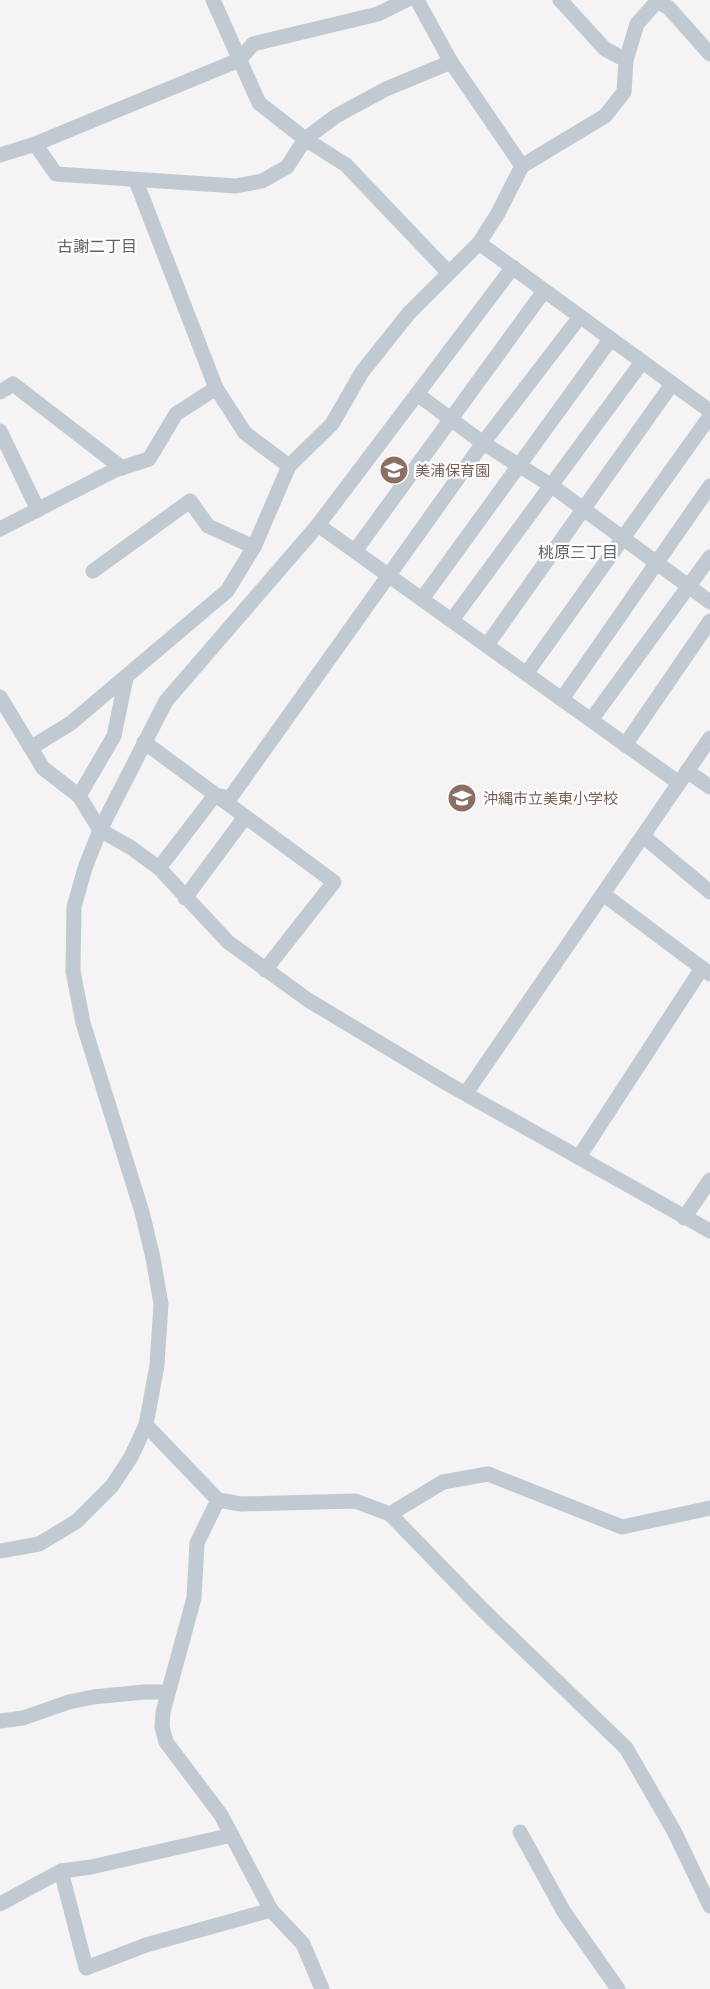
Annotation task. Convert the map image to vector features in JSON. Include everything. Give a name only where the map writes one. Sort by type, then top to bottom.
[{"type":"street","points":[[213,0],[259,103],[305,139],[346,165],[448,272]]},
{"type":"street","points":[[0,155],[35,144],[239,60],[253,44],[378,14],[406,0]]},
{"type":"street","points":[[417,0],[451,63],[522,166]]},
{"type":"street","points":[[560,0],[605,49],[626,60]]},
{"type":"street","points":[[32,747],[71,723],[227,591],[254,546],[289,466],[332,424],[362,372],[409,313],[479,243],[497,215],[522,166],[605,116],[624,92],[626,60],[637,24],[657,0],[669,8],[710,54]]},
{"type":"street","points":[[35,144],[56,174],[236,186],[262,180],[287,167],[305,139],[336,116],[386,89],[451,63]]},
{"type":"street","points":[[136,181],[216,388],[245,433],[289,466]]},
{"type":"street","points":[[479,243],[579,318],[710,411]]},
{"type":"street","points":[[0,1551],[39,1544],[77,1521],[112,1486],[131,1457],[146,1425],[161,1335],[159,1292],[142,1212],[83,1023],[73,971],[74,907],[85,868],[100,830],[166,701],[318,525],[513,267]]},
{"type":"street","points":[[356,552],[544,291]]},
{"type":"street","points":[[215,795],[230,798],[483,443],[579,318]]},
{"type":"street","points":[[422,599],[517,464],[610,340]]},
{"type":"street","points":[[452,620],[642,362]]},
{"type":"street","points":[[0,392],[13,384],[122,468]]},
{"type":"street","points":[[487,645],[672,384]]},
{"type":"street","points":[[0,529],[122,468],[149,459],[176,414],[216,388]]},
{"type":"street","points":[[417,394],[483,443],[552,486],[710,602]]},
{"type":"street","points":[[526,674],[710,416]]},
{"type":"street","points":[[0,431],[38,510]]},
{"type":"street","points":[[562,699],[654,563],[710,486]]},
{"type":"street","points":[[93,572],[190,501],[208,526],[254,546]]},
{"type":"street","points":[[318,525],[625,745],[683,777],[710,787]]},
{"type":"street","points":[[591,720],[710,557]]},
{"type":"street","points":[[625,745],[710,621]]},
{"type":"street","points":[[79,795],[114,736],[126,678]]},
{"type":"street","points":[[0,697],[43,768],[79,795],[100,830],[130,847],[159,868],[228,942],[308,1000],[466,1093],[710,1231]]},
{"type":"street","points":[[466,1093],[710,738]]},
{"type":"street","points":[[144,742],[334,882],[266,970]]},
{"type":"street","points":[[159,868],[215,795]]},
{"type":"street","points":[[185,898],[245,817]]},
{"type":"street","points":[[643,836],[710,892]]},
{"type":"street","points":[[579,1157],[706,971],[603,894]]},
{"type":"street","points":[[684,1218],[710,1180]]},
{"type":"street","points":[[146,1425],[218,1500],[241,1504],[356,1501],[390,1514],[483,1610],[626,1748],[674,1831],[710,1906]]},
{"type":"street","points":[[390,1514],[442,1482],[488,1474],[622,1527],[710,1508]]},
{"type":"street","points":[[218,1500],[198,1543],[194,1598],[168,1692],[162,1727],[166,1742],[220,1815],[271,1910],[303,1944],[322,1989]]},
{"type":"street","points":[[0,1721],[23,1718],[69,1702],[93,1697],[168,1692]]},
{"type":"street","points":[[520,1832],[574,1928],[618,1989]]},
{"type":"street","points":[[0,1904],[61,1871],[101,1865],[231,1835]]},
{"type":"street","points":[[61,1871],[86,1968],[146,1945],[271,1910]]},
{"type":"place","name":"美浦保育園","points":[[394,470]]},
{"type":"place","name":"沖縄市立美東小学校","points":[[462,798]]},
{"type":"district","name":"古謝二丁目","points":[[97,246]]},
{"type":"district","name":"桃原三丁目","points":[[578,552]]}]
